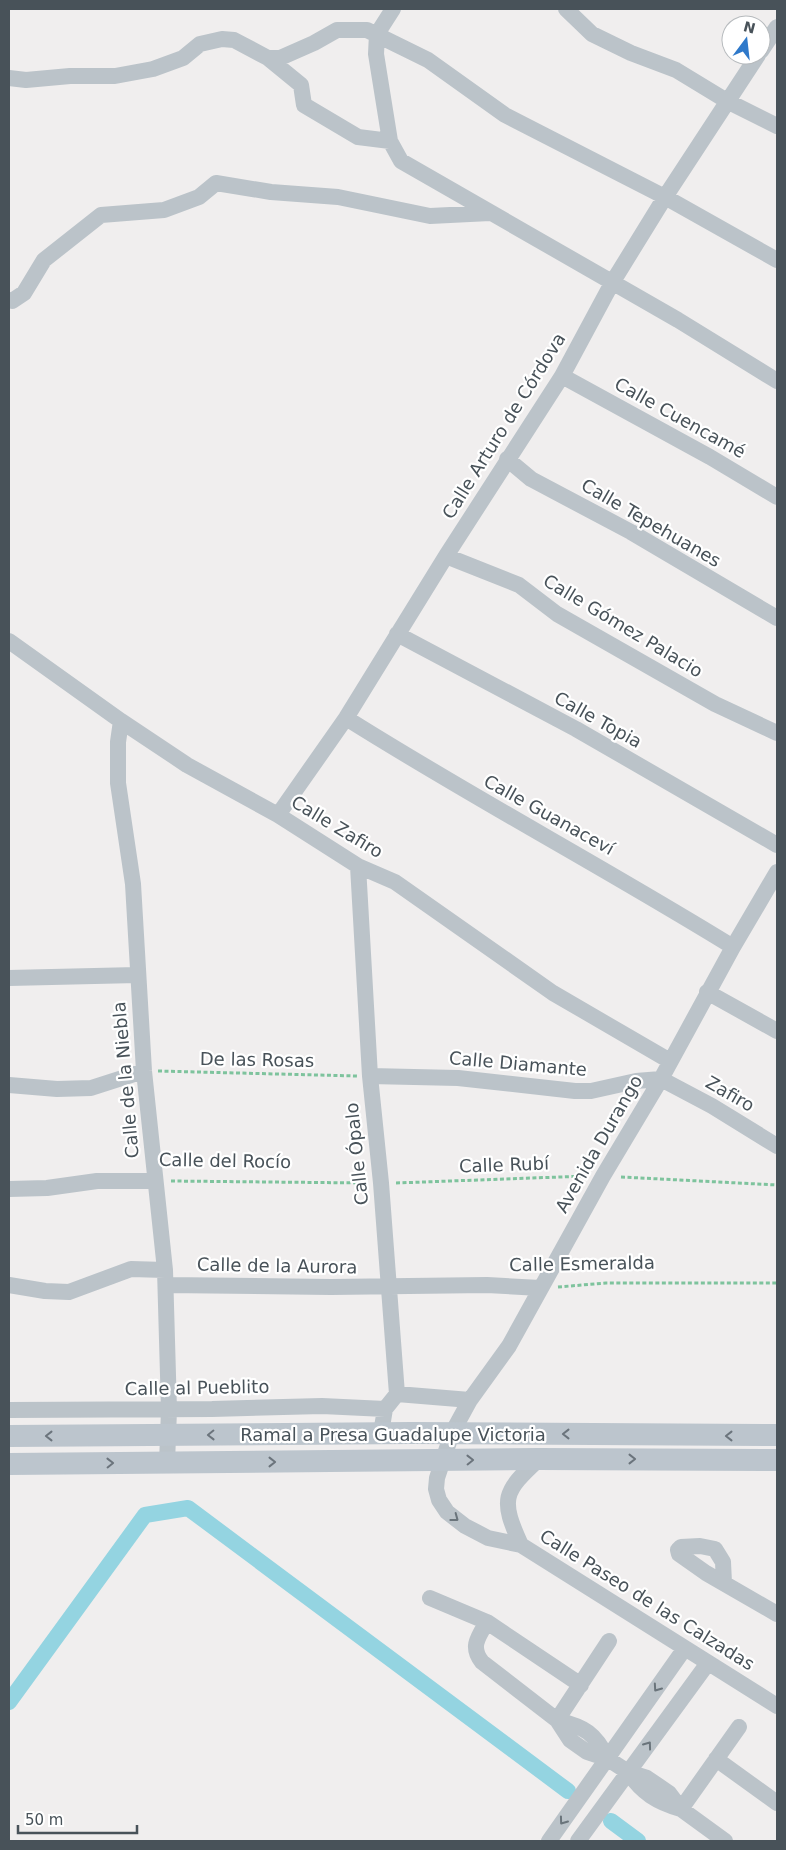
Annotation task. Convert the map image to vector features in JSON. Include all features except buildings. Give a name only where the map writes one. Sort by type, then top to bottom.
[{"type":"main road","name":"Ramal a Presa Guadalupe Victoria","points":[[9,1436],[381,1433],[777,1435]]},
{"type":"main road","name":"Ramal a Presa Guadalupe Victoria","points":[[9,1464],[539,1459],[777,1460]]},
{"type":"street","points":[[393,9],[377,34],[376,54],[390,141],[401,161],[777,381]]},
{"type":"street","points":[[566,9],[592,34],[631,53],[676,70],[727,101],[777,126]]},
{"type":"street","points":[[268,58],[280,58],[289,55],[336,30],[353,28],[377,34],[428,60],[506,115],[665,197],[777,260]]},
{"type":"street","points":[[9,78],[26,80],[124,74],[168,64],[183,58],[200,44],[222,39],[234,40],[268,58],[301,84],[304,105],[358,137],[390,141]]},
{"type":"street","name":"Calle Arturo de Córdova","points":[[278,815],[346,718],[507,459],[562,376],[612,283],[665,197],[751,65]]},
{"type":"street","points":[[9,300],[12,301],[24,294],[44,260],[101,215],[164,210],[199,197],[216,182],[271,192],[338,197],[430,216],[490,213]]},
{"type":"street","name":"Calle Cuencamé","points":[[562,376],[710,457],[777,497]]},
{"type":"street","name":"Calle Tepehuanes","points":[[507,459],[531,479],[631,532],[777,618]]},
{"type":"street","name":"Calle Gómez Palacio","points":[[446,556],[519,585],[557,614],[714,704],[777,733]]},
{"type":"street","name":"Calle Topia","points":[[397,634],[576,729],[777,845]]},
{"type":"street","name":"Calle Zafiro","points":[[9,641],[121,721],[187,765],[278,815],[358,866],[395,882],[553,993],[670,1061]]},
{"type":"street","name":"Calle Guanaceví","points":[[346,718],[505,815],[574,851],[732,947]]},
{"type":"street","name":"Calle de la Niebla","points":[[121,721],[118,742],[118,783],[133,884],[144,1071],[166,1277],[169,1410],[167,1463]]},
{"type":"street","name":"Calle Ópalo","points":[[358,866],[370,1076],[381,1183],[397,1394]]},
{"type":"street","name":"Avenida Durango","points":[[452,1434],[470,1400],[509,1346],[603,1176],[661,1079],[732,947],[775,882]]},
{"type":"street","points":[[9,978],[138,975]]},
{"type":"street","points":[[707,992],[777,1031]]},
{"type":"street","points":[[9,1085],[58,1089],[90,1088],[144,1071]]},
{"type":"street","name":"Calle Diamante","points":[[370,1076],[458,1078],[575,1091],[591,1091],[636,1081],[661,1079]]},
{"type":"street","name":"Zafiro","points":[[661,1079],[712,1106],[777,1146]]},
{"type":"street","name":"Calle del Rocío","points":[[9,1189],[47,1188],[97,1181],[155,1180]]},
{"type":"street","name":"Calle de la Aurora","points":[[9,1285],[44,1291],[69,1292],[131,1269],[166,1277],[388,1286]]},
{"type":"street","name":"Calle Esmeralda","points":[[388,1286],[540,1288]]},
{"type":"street","points":[[381,1433],[385,1410],[397,1394],[470,1400]]},
{"type":"street","name":"Calle al Pueblito","points":[[9,1410],[169,1410],[322,1406],[385,1410]]},
{"type":"street","name":"Calle Paseo de las Calzadas","points":[[452,1434],[437,1478],[436,1489],[438,1500],[446,1512],[465,1526],[488,1538],[521,1545],[777,1706]]},
{"type":"street","name":"Calle Paseo de las Calzadas","points":[[521,1545],[506,1506],[509,1492],[518,1478],[539,1459]]},
{"type":"street","points":[[724,1583],[777,1614]]},
{"type":"street","points":[[750,1597],[777,1598]]},
{"type":"street","points":[[430,1598],[487,1622],[581,1686]]},
{"type":"street","points":[[487,1622],[475,1643],[476,1654],[482,1662],[557,1720],[580,1726],[598,1739],[608,1759],[628,1772],[639,1788],[661,1803],[681,1809],[725,1841]]},
{"type":"street","points":[[557,1720],[581,1686],[609,1640]]},
{"type":"street","points":[[549,1841],[685,1648]]},
{"type":"street","points":[[578,1841],[708,1663]]},
{"type":"street","points":[[681,1809],[739,1727]]},
{"type":"street","points":[[716,1759],[777,1803]]},
{"type":"path","name":"De las Rosas","points":[[144,1071],[370,1076]]},
{"type":"path","name":"Calle Rubí","points":[[381,1183],[603,1176],[777,1186]]},
{"type":"path","name":"Calle del Rocío","points":[[155,1180],[381,1183]]},
{"type":"path","name":"Calle Esmeralda","points":[[540,1288],[614,1283],[777,1283]]},
{"type":"waterway","points":[[9,1702],[145,1515],[188,1508],[568,1791]]},
{"type":"waterway","points":[[611,1821],[638,1841]]}]
